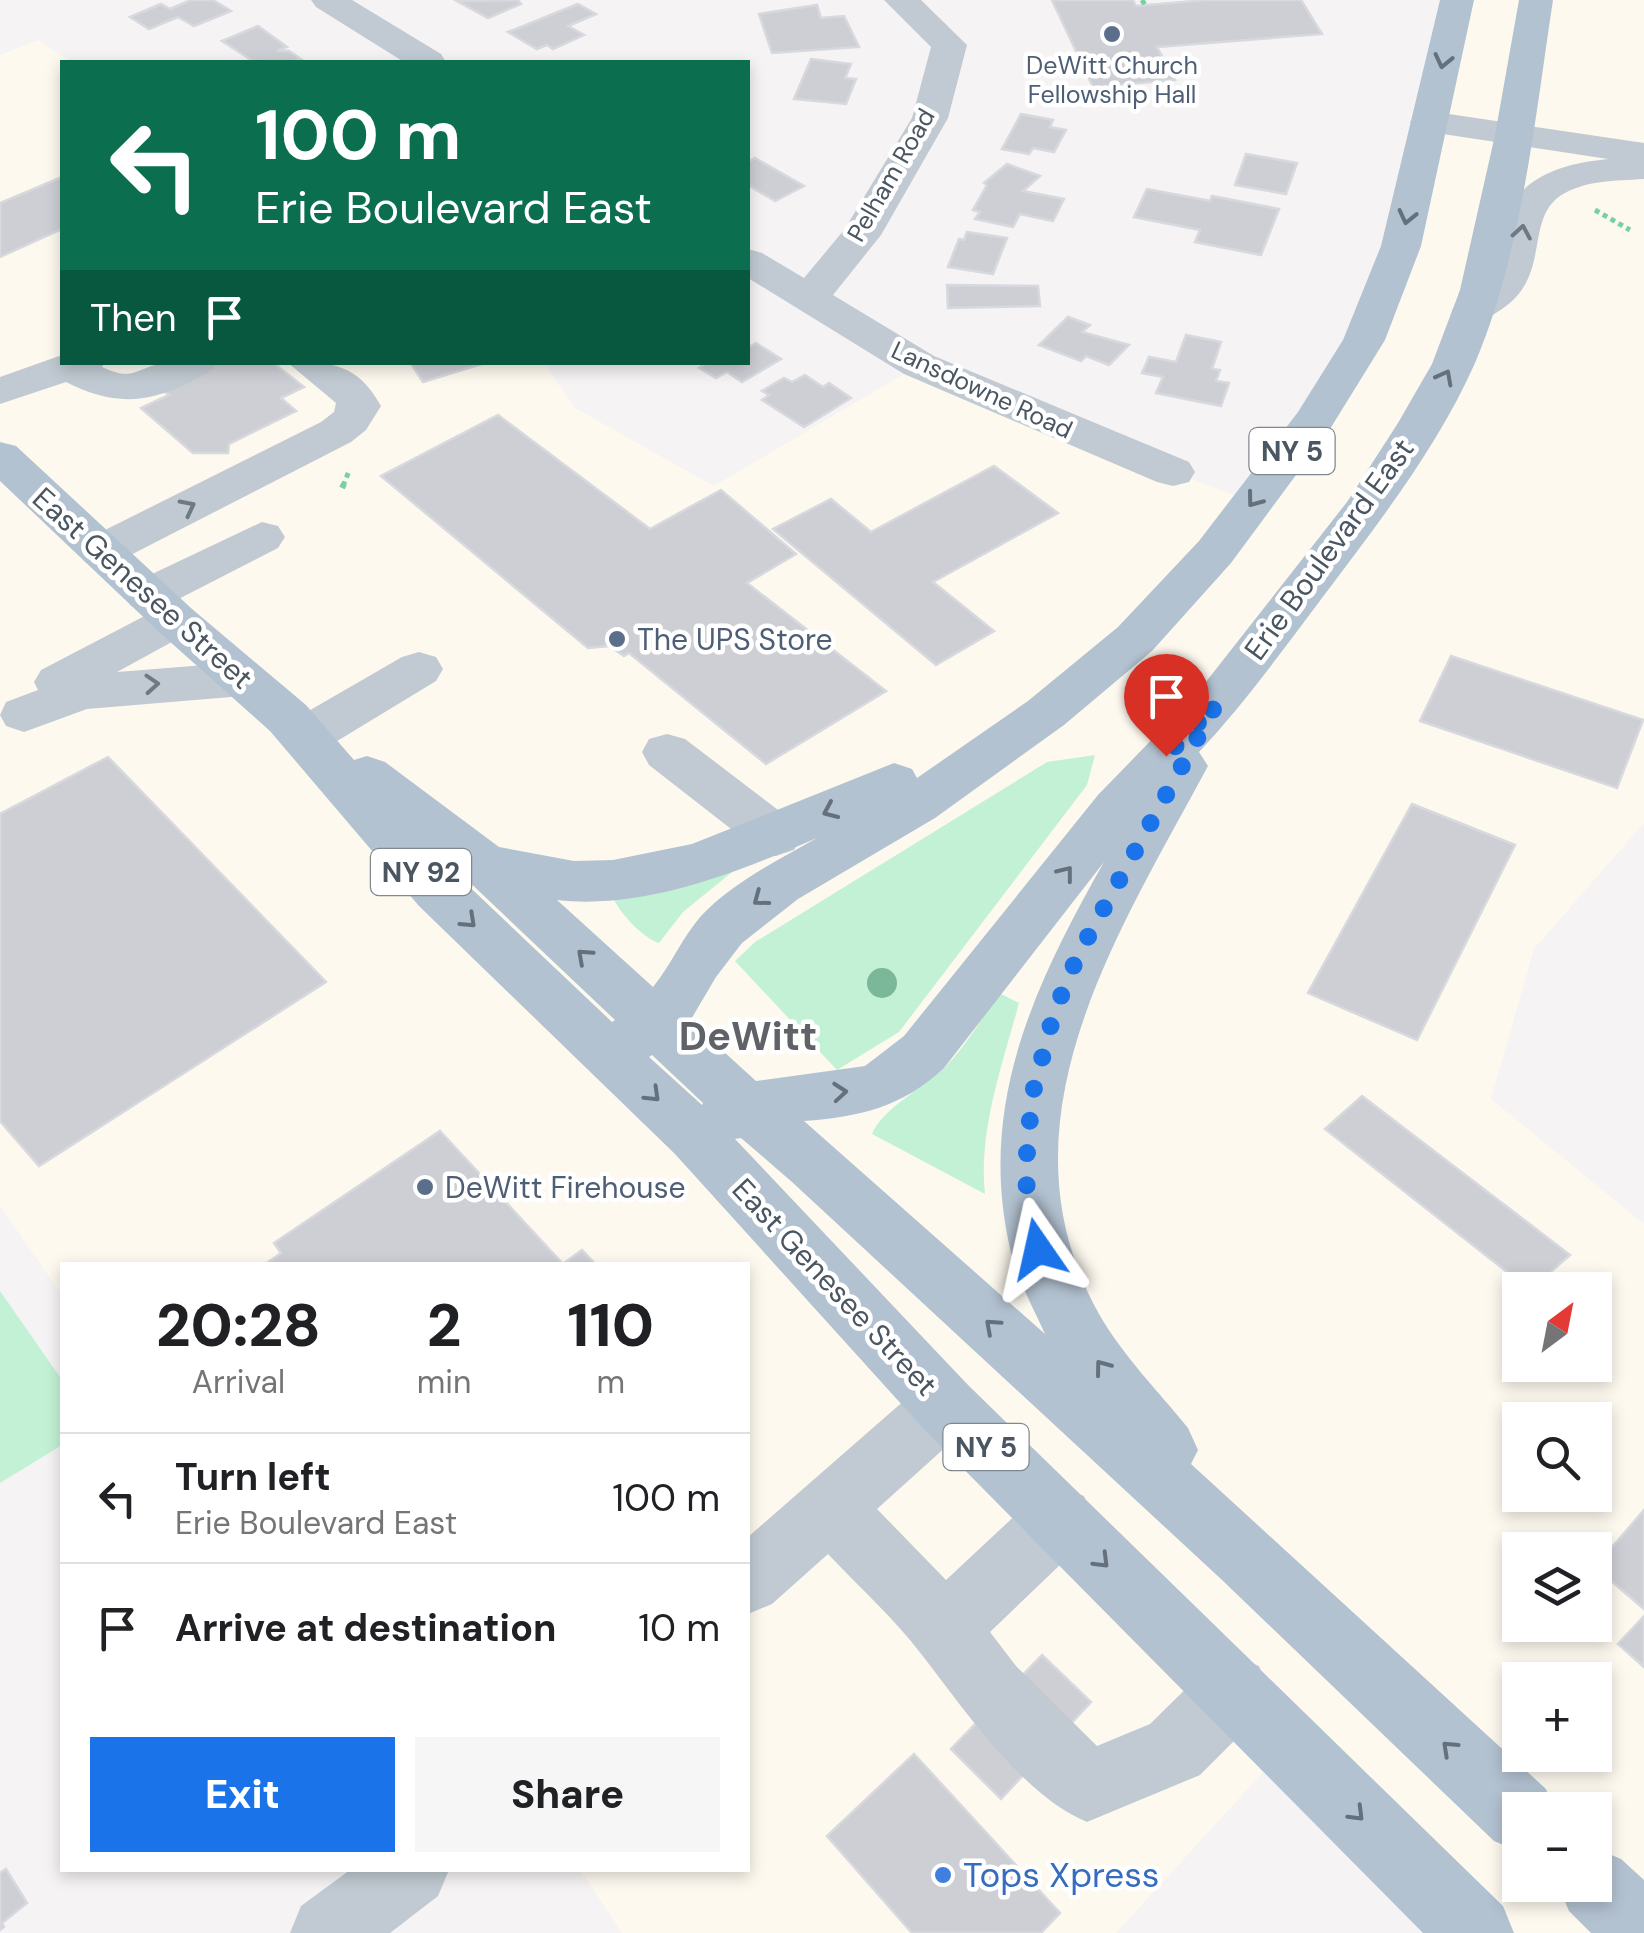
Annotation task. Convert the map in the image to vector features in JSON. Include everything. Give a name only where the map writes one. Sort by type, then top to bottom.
[{"type":"main road","name":"NY 5","points":[[609,1054],[656,1021],[677,998],[706,948],[742,912],[779,885],[917,805],[1046,713],[1136,639],[1215,552],[1316,420],[1364,340],[1400,246],[1457,0]]},
{"type":"main road","name":"Erie Boulevard East","points":[[720,1122],[810,1094],[870,1088],[893,1079],[911,1064],[1116,809],[1216,704],[1363,512],[1444,379],[1473,310],[1514,134],[1536,0]]},
{"type":"main road","name":"East Genesee Street","points":[[0,456],[243,679],[482,862],[656,1021],[720,1122],[945,1406],[1476,1933]]},
{"type":"main road","name":"NY 5","points":[[1216,704],[1078,955],[1054,1013],[1032,1096],[1025,1176],[1038,1249],[1076,1332],[1246,1556]]},
{"type":"main road","points":[[482,862],[572,881],[602,880],[696,861],[776,836],[1046,713]]},
{"type":"main road","name":"East Genesee Street","points":[[299,725],[438,892],[609,1054],[720,1122],[814,1164],[1246,1556],[1502,1798]]},
{"type":"main road","points":[[1612,1901],[1644,1931]]},
{"type":"street","points":[[328,0],[425,60]]},
{"type":"street","points":[[901,0],[949,46]]},
{"type":"street","name":"Pelham Road","points":[[808,299],[861,234],[930,118],[949,46],[953,0]]},
{"type":"street","points":[[1429,122],[1644,153]]},
{"type":"street","points":[[1473,310],[1505,286],[1518,255],[1526,212],[1538,195],[1577,176],[1644,168]]},
{"type":"street","name":"Lansdowne Road","points":[[750,263],[918,365],[1173,472]]},
{"type":"street","points":[[0,391],[121,365]]},
{"type":"street","points":[[84,371],[108,388],[135,392],[190,365]]},
{"type":"street","points":[[101,552],[336,432],[352,420],[359,406],[353,395],[312,365]]},
{"type":"street","points":[[243,679],[82,692],[24,714],[40,691],[262,537]]},
{"type":"street","points":[[299,725],[418,668]]},
{"type":"street","points":[[667,752],[776,836]]},
{"type":"street","points":[[750,1580],[945,1406]]},
{"type":"street","points":[[830,1508],[945,1628],[991,1692],[1087,1786],[1175,1750],[1234,1691]]},
{"type":"street","points":[[945,1628],[1060,1519]]},
{"type":"street","points":[[328,1933],[409,1872]]},
{"type":"shaded area","points":[[1457,0],[1644,0],[1644,823],[1534,949],[1491,1099],[1644,1224],[1644,1933],[1476,1933],[1288,1745],[1116,1933],[622,1933],[581,1872],[750,1872],[750,1262],[60,1262],[60,1292],[0,1206],[0,55],[38,40],[68,60],[60,60],[60,365],[545,365],[575,408],[714,486],[919,365],[1087,439],[1252,502],[1364,340]]},
{"type":"green space","points":[[1095,755],[1087,785],[899,1032],[837,1070],[735,961],[755,942],[1047,762]]},
{"type":"green space","points":[[737,868],[683,912],[659,943],[631,923],[611,894]]},
{"type":"green space","points":[[999,993],[1019,1003],[988,1122],[985,1194],[872,1134],[885,1115],[947,1065]]},
{"type":"green space","points":[[0,1291],[60,1377],[60,1446],[0,1483]]},
{"type":"building","points":[[191,0],[213,0],[231,11],[194,26],[178,17],[149,29],[130,17],[161,4],[170,9]]},
{"type":"building","points":[[518,0],[521,4],[488,18],[457,1]]},
{"type":"building","points":[[1052,0],[1133,0],[1136,6],[1207,0],[1301,0],[1322,34],[1157,47],[1175,80],[1093,87]]},
{"type":"building","points":[[578,4],[596,14],[568,26],[584,35],[553,49],[547,45],[537,49],[508,32]]},
{"type":"building","points":[[817,5],[821,18],[844,16],[859,47],[772,53],[759,14]]},
{"type":"building","points":[[258,26],[287,47],[277,51],[289,51],[301,59],[251,60],[222,41]]},
{"type":"building","points":[[811,59],[851,64],[845,78],[856,79],[846,104],[794,99]]},
{"type":"building","points":[[1021,114],[1053,120],[1050,127],[1066,130],[1054,152],[1033,148],[1029,154],[1002,149]]},
{"type":"building","points":[[1246,154],[1297,163],[1286,194],[1235,185]]},
{"type":"building","points":[[755,158],[804,186],[775,201],[750,186],[750,161]]},
{"type":"building","points":[[1007,164],[1040,176],[1023,191],[1064,199],[1053,221],[1020,214],[1013,227],[975,219],[980,212],[973,210],[987,185],[984,183]]},
{"type":"building","points":[[60,178],[60,230],[0,257],[0,203]]},
{"type":"building","points":[[1147,189],[1279,209],[1261,255],[1195,242],[1200,230],[1134,217]]},
{"type":"building","points":[[967,232],[1007,238],[993,274],[948,267],[959,239],[964,240]]},
{"type":"building","points":[[947,285],[1038,286],[1040,306],[948,308]]},
{"type":"building","points":[[1068,317],[1090,325],[1082,332],[1129,345],[1109,365],[1086,356],[1081,361],[1039,345]]},
{"type":"building","points":[[1186,335],[1221,342],[1212,369],[1220,370],[1216,381],[1229,383],[1221,406],[1156,393],[1163,377],[1142,373],[1149,357],[1176,362]]},
{"type":"building","points":[[756,343],[781,359],[742,382],[727,372],[716,378],[699,368],[750,365],[750,347]]},
{"type":"building","points":[[214,365],[276,365],[304,387],[281,398],[296,411],[229,444],[228,453],[193,453],[141,408],[169,395],[163,390]]},
{"type":"building","points":[[412,365],[478,365],[423,382]]},
{"type":"building","points":[[805,375],[823,387],[829,383],[851,398],[804,427],[762,400],[769,395],[762,391],[784,378],[792,382]]},
{"type":"building","points":[[498,415],[650,529],[721,490],[796,554],[747,583],[886,691],[766,764],[629,653],[624,656],[609,646],[588,648],[381,476]]},
{"type":"building","points":[[994,466],[1058,513],[933,582],[994,631],[936,665],[773,529],[831,499],[871,532]]},
{"type":"building","points":[[1451,656],[1643,720],[1617,788],[1420,721]]},
{"type":"building","points":[[108,757],[326,982],[39,1166],[0,1121],[0,814]]},
{"type":"building","points":[[1412,804],[1515,845],[1417,1040],[1308,993]]},
{"type":"building","points":[[1362,1096],[1570,1255],[1551,1272],[1507,1272],[1325,1129]]},
{"type":"building","name":"DeWitt Firehouse","points":[[440,1131],[561,1262],[268,1262],[281,1253],[274,1243]]},
{"type":"building","name":"DeWitt Firehouse","points":[[582,1250],[593,1262],[566,1262]]},
{"type":"building","points":[[1644,1510],[1644,1609],[1612,1582],[1612,1547]]},
{"type":"building","points":[[1644,1616],[1644,1667],[1618,1644]]},
{"type":"building","points":[[1042,1655],[1091,1702],[1001,1799],[951,1749]]},
{"type":"building","name":"Tops Xpress","points":[[914,1754],[1060,1913],[1041,1933],[912,1933],[827,1836]]},
{"type":"building","points":[[6,1869],[27,1903],[2,1923],[4,1927],[0,1930],[0,1873]]},
{"type":"place","name":"DeWitt Church Fellowship Hall","points":[[1112,34]]},
{"type":"place","name":"The UPS Store","points":[[617,639]]},
{"type":"place","name":"DeWitt Firehouse","points":[[425,1187]]},
{"type":"place","name":"Tops Xpress","points":[[943,1875]]},
{"type":"district","name":"DeWitt","points":[[748,1036]]},
{"type":"route","points":[[1038,1249],[1025,1176],[1032,1096],[1054,1013],[1078,955],[1216,704],[1166,756]]}]
